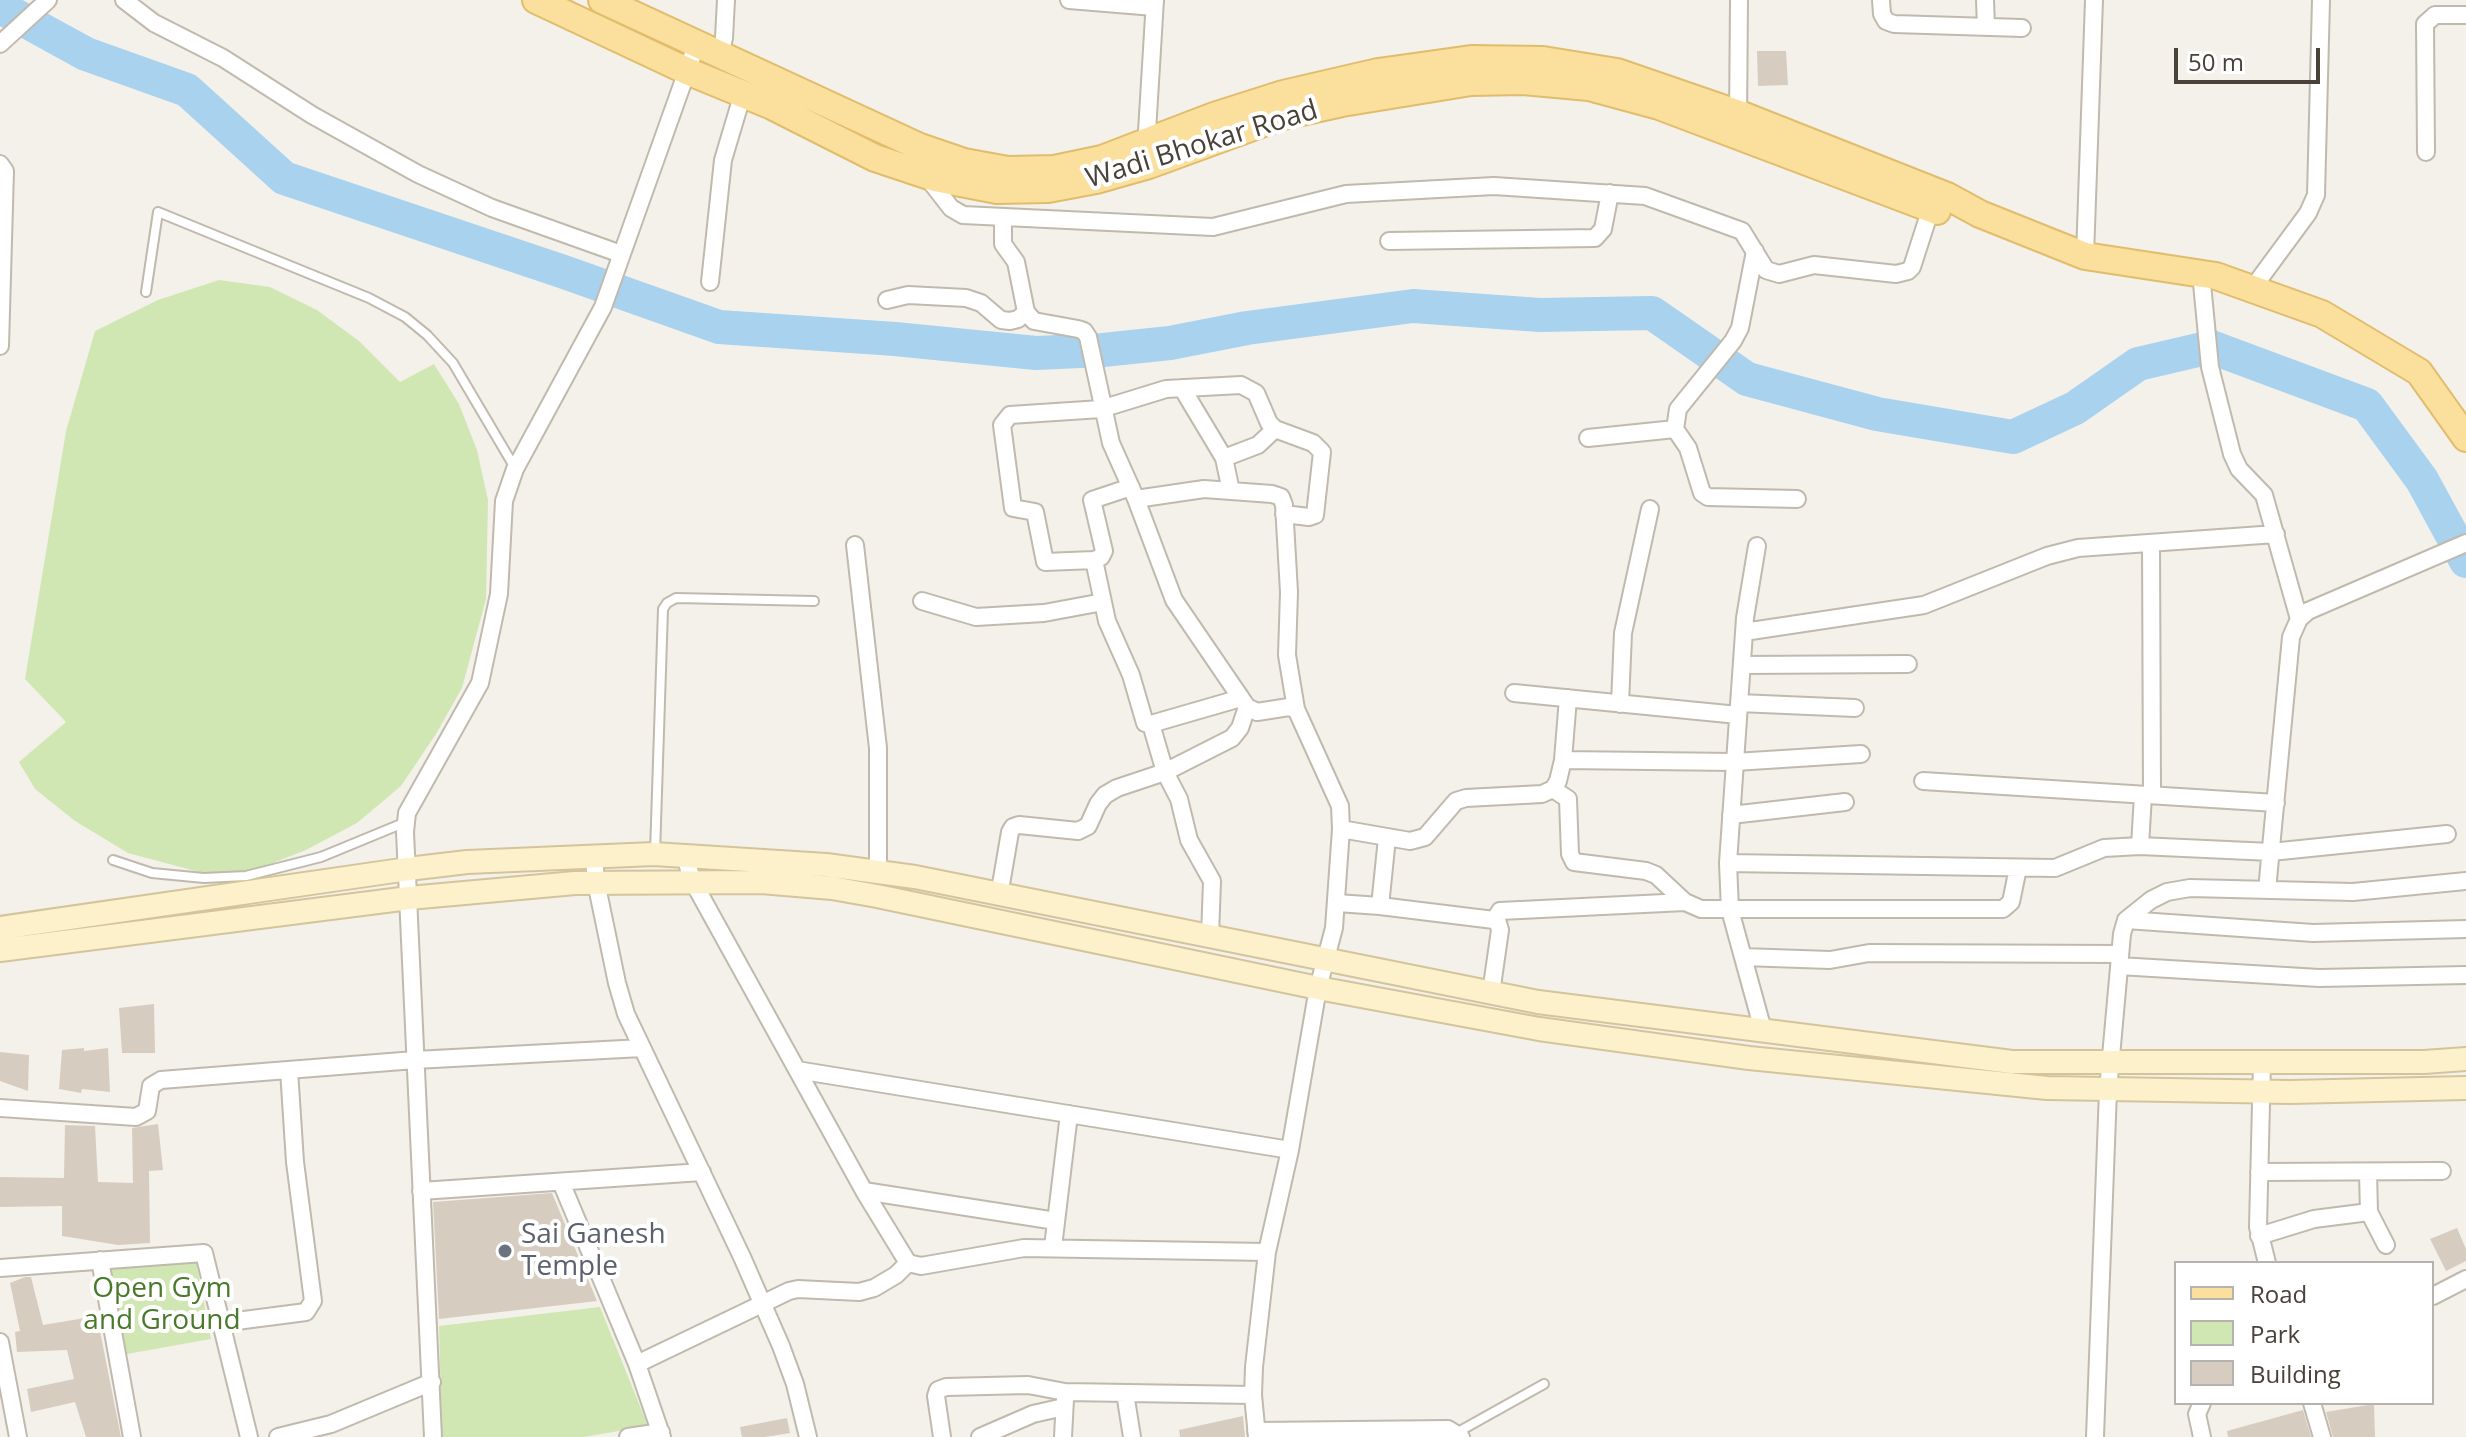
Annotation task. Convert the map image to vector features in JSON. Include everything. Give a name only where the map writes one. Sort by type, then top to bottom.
[{"type":"main road","name":"Wadi Bhokar Road","points":[[536,0],[687,71],[743,93],[875,158],[926,175],[997,190],[1048,189],[1096,180],[1147,155],[1283,116],[1403,91],[1471,82],[1523,81],[1589,87],[1737,124],[1947,196],[1980,214],[2085,256],[2216,276],[2322,314],[2419,372],[2466,438]]},
{"type":"main road","name":"Wadi Bhokar Road","points":[[602,0],[920,147],[964,162],[1008,170],[1054,169],[1102,159],[1147,155]]},
{"type":"main road","name":"Wadi Bhokar Road","points":[[1737,124],[1952,216],[1980,214]]},
{"type":"street","points":[[0,44],[48,0]]},
{"type":"street","points":[[124,0],[154,23],[223,58],[312,115],[418,174],[492,208],[621,254]]},
{"type":"street","points":[[433,1437],[407,813],[480,683],[499,594],[504,501],[515,469],[603,307],[687,71],[708,49],[724,38],[726,0]]},
{"type":"street","points":[[1069,0],[1154,3],[1147,155]]},
{"type":"street","points":[[1737,124],[1739,0]]},
{"type":"street","points":[[1881,0],[1882,14],[1886,21],[1894,24],[2022,28]]},
{"type":"street","points":[[1985,0],[1986,27]]},
{"type":"street","points":[[2085,256],[2094,0]]},
{"type":"street","points":[[2252,289],[2308,213],[2316,195],[2321,0]]},
{"type":"street","points":[[2426,152],[2425,24],[2435,15],[2466,15]]},
{"type":"street","points":[[710,282],[723,160],[743,93]]},
{"type":"street","points":[[0,164],[5,171],[0,346]]},
{"type":"street","points":[[926,175],[957,213],[963,215],[1213,227],[1346,194],[1494,186],[1651,197],[1737,229],[1746,235],[1766,270],[1779,274],[1814,265],[1902,274],[1912,267],[1931,208]]},
{"type":"street","points":[[1389,241],[1595,238],[1603,229],[1610,193]]},
{"type":"street","points":[[1003,217],[1003,244],[1016,262],[1026,312],[1034,321],[1078,329],[1088,337],[1111,443],[1134,493],[1174,600],[1244,703],[1257,712],[1289,707],[1296,709]]},
{"type":"street","points":[[1755,251],[1740,328],[1678,409],[1675,429],[1688,448],[1702,493],[1708,497],[1797,499]]},
{"type":"street","points":[[2201,273],[2210,367],[2235,461],[2264,495],[2299,619]]},
{"type":"street","points":[[887,300],[908,295],[966,298],[981,303],[1001,320],[1010,321],[1026,312]]},
{"type":"street","points":[[1284,514],[1315,515],[1322,452],[1313,443],[1275,429],[1269,423],[1256,393],[1241,385],[1155,392],[1101,408],[1010,415],[1002,425],[1013,508],[1035,512],[1043,560],[1049,564],[1101,557],[1104,551],[1092,500],[1134,493],[1204,489],[1281,497],[1289,592],[1287,655],[1296,709],[1336,791],[1341,829],[1337,903],[1318,988],[1290,1150],[1267,1252],[1253,1395],[1257,1434],[1448,1429],[1460,1435]]},
{"type":"street","points":[[1182,388],[1224,458],[1231,491]]},
{"type":"street","points":[[1224,458],[1258,445],[1275,429]]},
{"type":"street","points":[[1588,438],[1675,429]]},
{"type":"street","points":[[1620,704],[1623,633],[1650,509]]},
{"type":"street","points":[[1744,632],[1913,608],[2061,551],[2276,534]]},
{"type":"street","points":[[2140,846],[2148,795],[2151,543]]},
{"type":"street","points":[[2267,890],[2291,637],[2299,619],[2308,611],[2466,543]]},
{"type":"street","points":[[855,545],[878,748],[878,872]]},
{"type":"street","points":[[1757,546],[1744,632],[1728,863],[1730,910],[1763,1030]]},
{"type":"street","points":[[1094,560],[1112,635],[1131,675],[1145,723],[1244,703]]},
{"type":"street","points":[[922,601],[976,617],[1044,613],[1103,602]]},
{"type":"street","points":[[1742,665],[1908,664]]},
{"type":"street","points":[[1514,693],[1620,704],[1739,709],[1855,708]]},
{"type":"street","points":[[1341,829],[1410,841],[1425,837],[1447,808],[1466,798],[1542,794],[1553,789],[1563,760],[1568,698]]},
{"type":"street","points":[[999,896],[1013,827],[1078,831],[1088,826],[1105,795],[1165,772],[1232,738],[1240,728],[1244,703]]},
{"type":"street","points":[[1151,724],[1165,772],[1179,799],[1189,840],[1212,881],[1210,937]]},
{"type":"street","points":[[1563,760],[1735,762],[1861,754]]},
{"type":"street","points":[[1923,781],[2276,803]]},
{"type":"street","points":[[1553,789],[1568,799],[1570,854],[1574,862],[1646,871],[1656,875],[1685,902],[1701,909],[2003,909],[2011,902],[2018,868]]},
{"type":"street","points":[[1731,815],[1845,802]]},
{"type":"street","points":[[1728,863],[2055,868],[2104,848],[2140,846],[2271,852],[2447,834]]},
{"type":"street","points":[[1380,906],[1387,838]]},
{"type":"street","points":[[0,928],[467,862],[654,854],[826,865],[915,877],[1491,993],[1576,1007],[2012,1062],[2466,1059]]},
{"type":"street","points":[[685,856],[692,880],[864,1191],[908,1263],[921,1266],[1024,1248],[1053,1247],[1267,1252]]},
{"type":"street","points":[[594,857],[596,882],[626,1014],[763,1303],[795,1384],[808,1437]]},
{"type":"street","points":[[2095,1437],[2108,1090],[2126,920],[2151,900],[2178,890],[2353,892],[2466,881]]},
{"type":"street","points":[[0,950],[409,898],[596,882],[761,882],[862,893],[1318,988],[1572,1034],[1735,1056],[2004,1085],[2108,1090],[2261,1092],[2466,1088]]},
{"type":"street","points":[[1494,920],[1500,911],[1685,902]]},
{"type":"street","points":[[1337,903],[1494,920],[1500,930],[1491,993]]},
{"type":"street","points":[[2126,920],[2313,933],[2466,929]]},
{"type":"street","points":[[1743,957],[1830,960],[1869,953],[2120,960],[2329,978],[2466,975]]},
{"type":"street","points":[[1572,1034],[1576,1007]]},
{"type":"street","points":[[1735,1056],[1738,1027]]},
{"type":"street","points":[[0,1108],[136,1117],[147,1111],[154,1082],[415,1060],[642,1048]]},
{"type":"street","points":[[2262,1062],[2259,1236],[2266,1261]]},
{"type":"street","points":[[221,1323],[306,1312],[313,1301],[295,1162],[289,1070]]},
{"type":"street","points":[[797,1070],[1290,1150]]},
{"type":"street","points":[[1053,1247],[1069,1114]]},
{"type":"street","points":[[2259,1172],[2442,1171]]},
{"type":"street","points":[[421,1191],[702,1172]]},
{"type":"street","points":[[2368,1172],[2369,1212],[2386,1245]]},
{"type":"street","points":[[561,1182],[637,1364],[661,1434],[628,1437]]},
{"type":"street","points":[[864,1191],[1056,1221]]},
{"type":"street","points":[[2259,1236],[2314,1219],[2369,1212]]},
{"type":"street","points":[[0,1268],[204,1253],[249,1437]]},
{"type":"street","points":[[100,1260],[132,1437]]},
{"type":"street","points":[[637,1364],[798,1289],[845,1292],[874,1288],[896,1275],[908,1263]]},
{"type":"street","points":[[2434,1295],[2466,1279]]},
{"type":"street","points":[[0,1342],[18,1437]]},
{"type":"street","points":[[278,1437],[331,1424],[432,1382]]},
{"type":"street","points":[[942,1437],[936,1396],[938,1390],[946,1387],[1028,1385],[1065,1399]]},
{"type":"street","points":[[980,1437],[1065,1399],[1125,1393],[1253,1395]]},
{"type":"street","points":[[1125,1393],[1132,1437]]},
{"type":"street","points":[[1063,1437],[1065,1399]]},
{"type":"street","points":[[2201,1405],[2197,1414],[2202,1437]]},
{"type":"street","points":[[2313,1405],[2322,1437]]},
{"type":"lane","points":[[146,292],[158,212],[369,298],[405,317],[453,363],[515,469]]},
{"type":"lane","points":[[654,854],[663,609],[676,598],[814,601]]},
{"type":"lane","points":[[113,860],[165,874],[204,878],[246,876],[321,857],[406,822]]},
{"type":"lane","points":[[1460,1435],[1544,1384]]},
{"type":"green space","points":[[219,280],[270,287],[317,310],[359,341],[400,382],[434,364],[459,404],[477,450],[488,500],[486,599],[462,688],[401,786],[357,823],[306,850],[250,872],[203,873],[128,853],[75,821],[35,789],[19,762],[66,722],[25,679],[66,431],[95,331],[158,300]]},
{"type":"green space","name":"Open Gym and Ground","points":[[196,1261],[211,1339],[127,1354],[109,1269]]},
{"type":"green space","points":[[600,1307],[648,1426],[584,1437],[442,1437],[439,1326]]},
{"type":"building","points":[[1757,51],[1786,51],[1788,85],[1758,86]]},
{"type":"building","points":[[154,1004],[155,1053],[122,1053],[119,1008]]},
{"type":"building","points":[[84,1048],[84,1051],[108,1048],[110,1092],[82,1089],[81,1093],[59,1089],[62,1050]]},
{"type":"building","points":[[0,1052],[29,1055],[28,1091],[0,1081]]},
{"type":"building","points":[[158,1124],[163,1170],[149,1171],[150,1243],[118,1245],[62,1236],[62,1206],[0,1207],[0,1177],[64,1178],[65,1125],[95,1126],[98,1182],[133,1183],[132,1128]]},
{"type":"building","name":"Sai Ganesh Temple","points":[[552,1193],[597,1301],[439,1319],[433,1202]]},
{"type":"building","points":[[2457,1228],[2466,1249],[2466,1261],[2446,1271],[2430,1239]]},
{"type":"building","points":[[31,1277],[43,1325],[97,1316],[121,1437],[86,1437],[75,1402],[31,1412],[27,1389],[74,1379],[67,1350],[17,1352],[15,1332],[20,1331],[10,1283]]},
{"type":"building","points":[[2374,1405],[2375,1437],[2333,1437],[2326,1412]]},
{"type":"building","points":[[2303,1410],[2311,1437],[2228,1437],[2227,1431]]},
{"type":"building","points":[[1243,1416],[1245,1437],[1180,1437],[1179,1430]]},
{"type":"building","points":[[787,1418],[790,1433],[742,1437],[740,1427]]},
{"type":"waterway","points":[[0,7],[86,54],[187,90],[284,178],[719,327],[895,339],[1036,353],[1170,343],[1247,328],[1413,306],[1540,315],[1652,313],[1747,379],[1877,414],[2013,437],[2075,408],[2138,364],[2211,347],[2367,405],[2422,480],[2466,561]]},
{"type":"place","name":"Sai Ganesh Temple","points":[[505,1251]]}]
